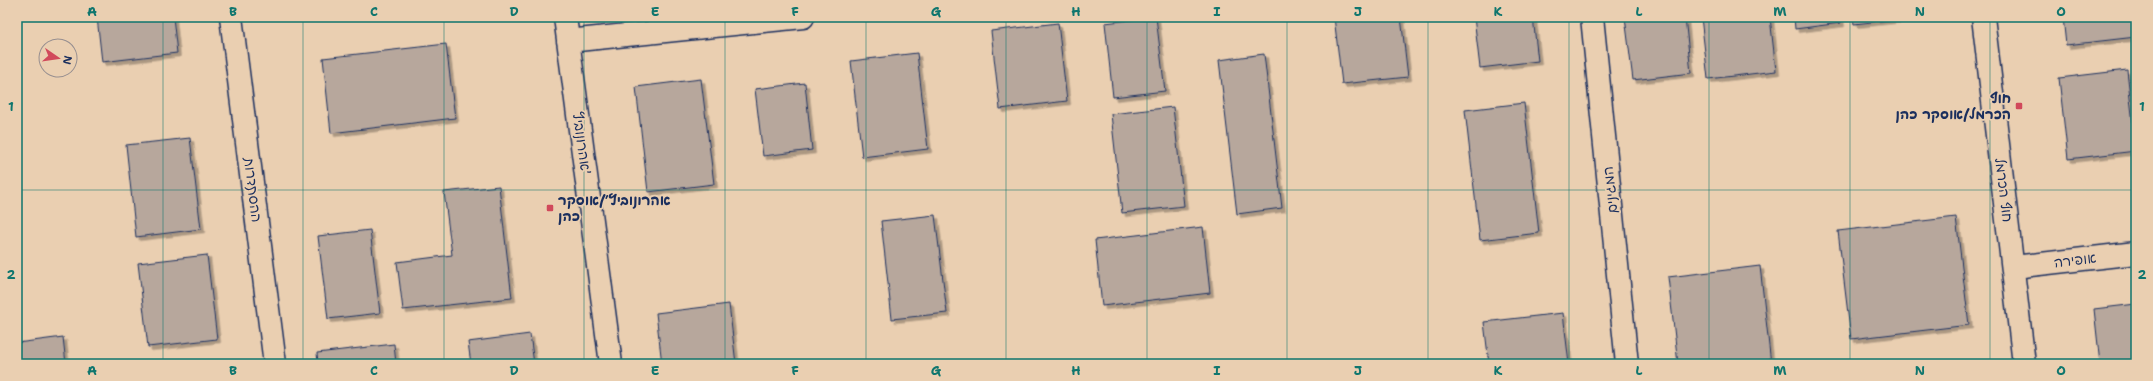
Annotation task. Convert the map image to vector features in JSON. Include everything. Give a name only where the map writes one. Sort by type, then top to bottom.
[{"type":"street","name":"ההסתדרות","points":[[231,17],[275,364]]},
{"type":"street","name":"אהרונוביץ'","points":[[565,17],[611,364]]},
{"type":"street","points":[[568,41],[803,17]]},
{"type":"street","name":"המגינים","points":[[1592,17],[1628,364]]},
{"type":"street","name":"חוף הכרמל","points":[[1983,17],[2014,267],[2024,364]]},
{"type":"street","name":"אופירה","points":[[2014,267],[2136,252]]},
{"type":"building","points":[[97,17],[173,17],[177,53],[102,62]]},
{"type":"building","points":[[1156,17],[1165,91],[1113,97],[1105,23]]},
{"type":"building","points":[[1334,17],[1401,17],[1408,77],[1342,84]]},
{"type":"building","points":[[1474,17],[1533,17],[1538,61],[1480,68]]},
{"type":"building","points":[[1625,17],[1685,17],[1691,73],[1633,80]]},
{"type":"building","points":[[1701,17],[1770,17],[1776,71],[1708,79]]},
{"type":"building","points":[[1794,17],[1840,17],[1841,23],[1795,29]]},
{"type":"building","points":[[1853,17],[1917,17],[1854,24]]},
{"type":"building","points":[[2063,17],[2136,17],[2136,37],[2066,45]]},
{"type":"building","points":[[1058,23],[1067,101],[1000,109],[991,31]]},
{"type":"building","points":[[446,44],[455,118],[331,133],[323,58]]},
{"type":"building","points":[[917,53],[928,149],[862,157],[851,61]]},
{"type":"building","points":[[1264,54],[1282,208],[1237,214],[1219,60]]},
{"type":"building","points":[[2127,70],[2136,151],[2068,159],[2059,78]]},
{"type":"building","points":[[701,79],[714,184],[648,192],[636,87]]},
{"type":"building","points":[[805,83],[812,150],[763,156],[755,89]]},
{"type":"building","points":[[1524,103],[1539,233],[1480,240],[1465,110]]},
{"type":"building","points":[[1173,107],[1184,206],[1122,213],[1111,114]]},
{"type":"building","points":[[190,138],[201,229],[136,237],[126,145]]},
{"type":"building","points":[[499,186],[512,298],[403,310],[397,262],[452,255],[444,192]]},
{"type":"building","points":[[935,215],[947,313],[892,319],[881,221]]},
{"type":"building","points":[[1956,217],[1969,325],[1851,339],[1838,231]]},
{"type":"building","points":[[1203,227],[1210,293],[1102,306],[1095,240]]},
{"type":"building","points":[[370,230],[380,313],[328,319],[318,236]]},
{"type":"building","points":[[207,255],[217,339],[148,347],[138,263]]},
{"type":"building","points":[[1760,266],[1771,364],[1678,364],[1668,277]]},
{"type":"building","points":[[729,304],[736,364],[662,364],[656,313]]},
{"type":"building","points":[[2136,304],[2136,364],[2100,364],[2094,309]]},
{"type":"building","points":[[1563,313],[1569,364],[1489,364],[1484,322]]},
{"type":"building","points":[[530,334],[534,364],[471,364],[468,342]]},
{"type":"building","points":[[63,337],[66,364],[17,364],[17,343]]},
{"type":"building","points":[[394,344],[396,364],[318,364],[317,353]]},
{"type":"place","name":"חוף הכרמל/אוסקר כהן","points":[[2019,106]]},
{"type":"place","name":"אהרונוביץ׳/אוסקר כהן","points":[[550,208]]}]
